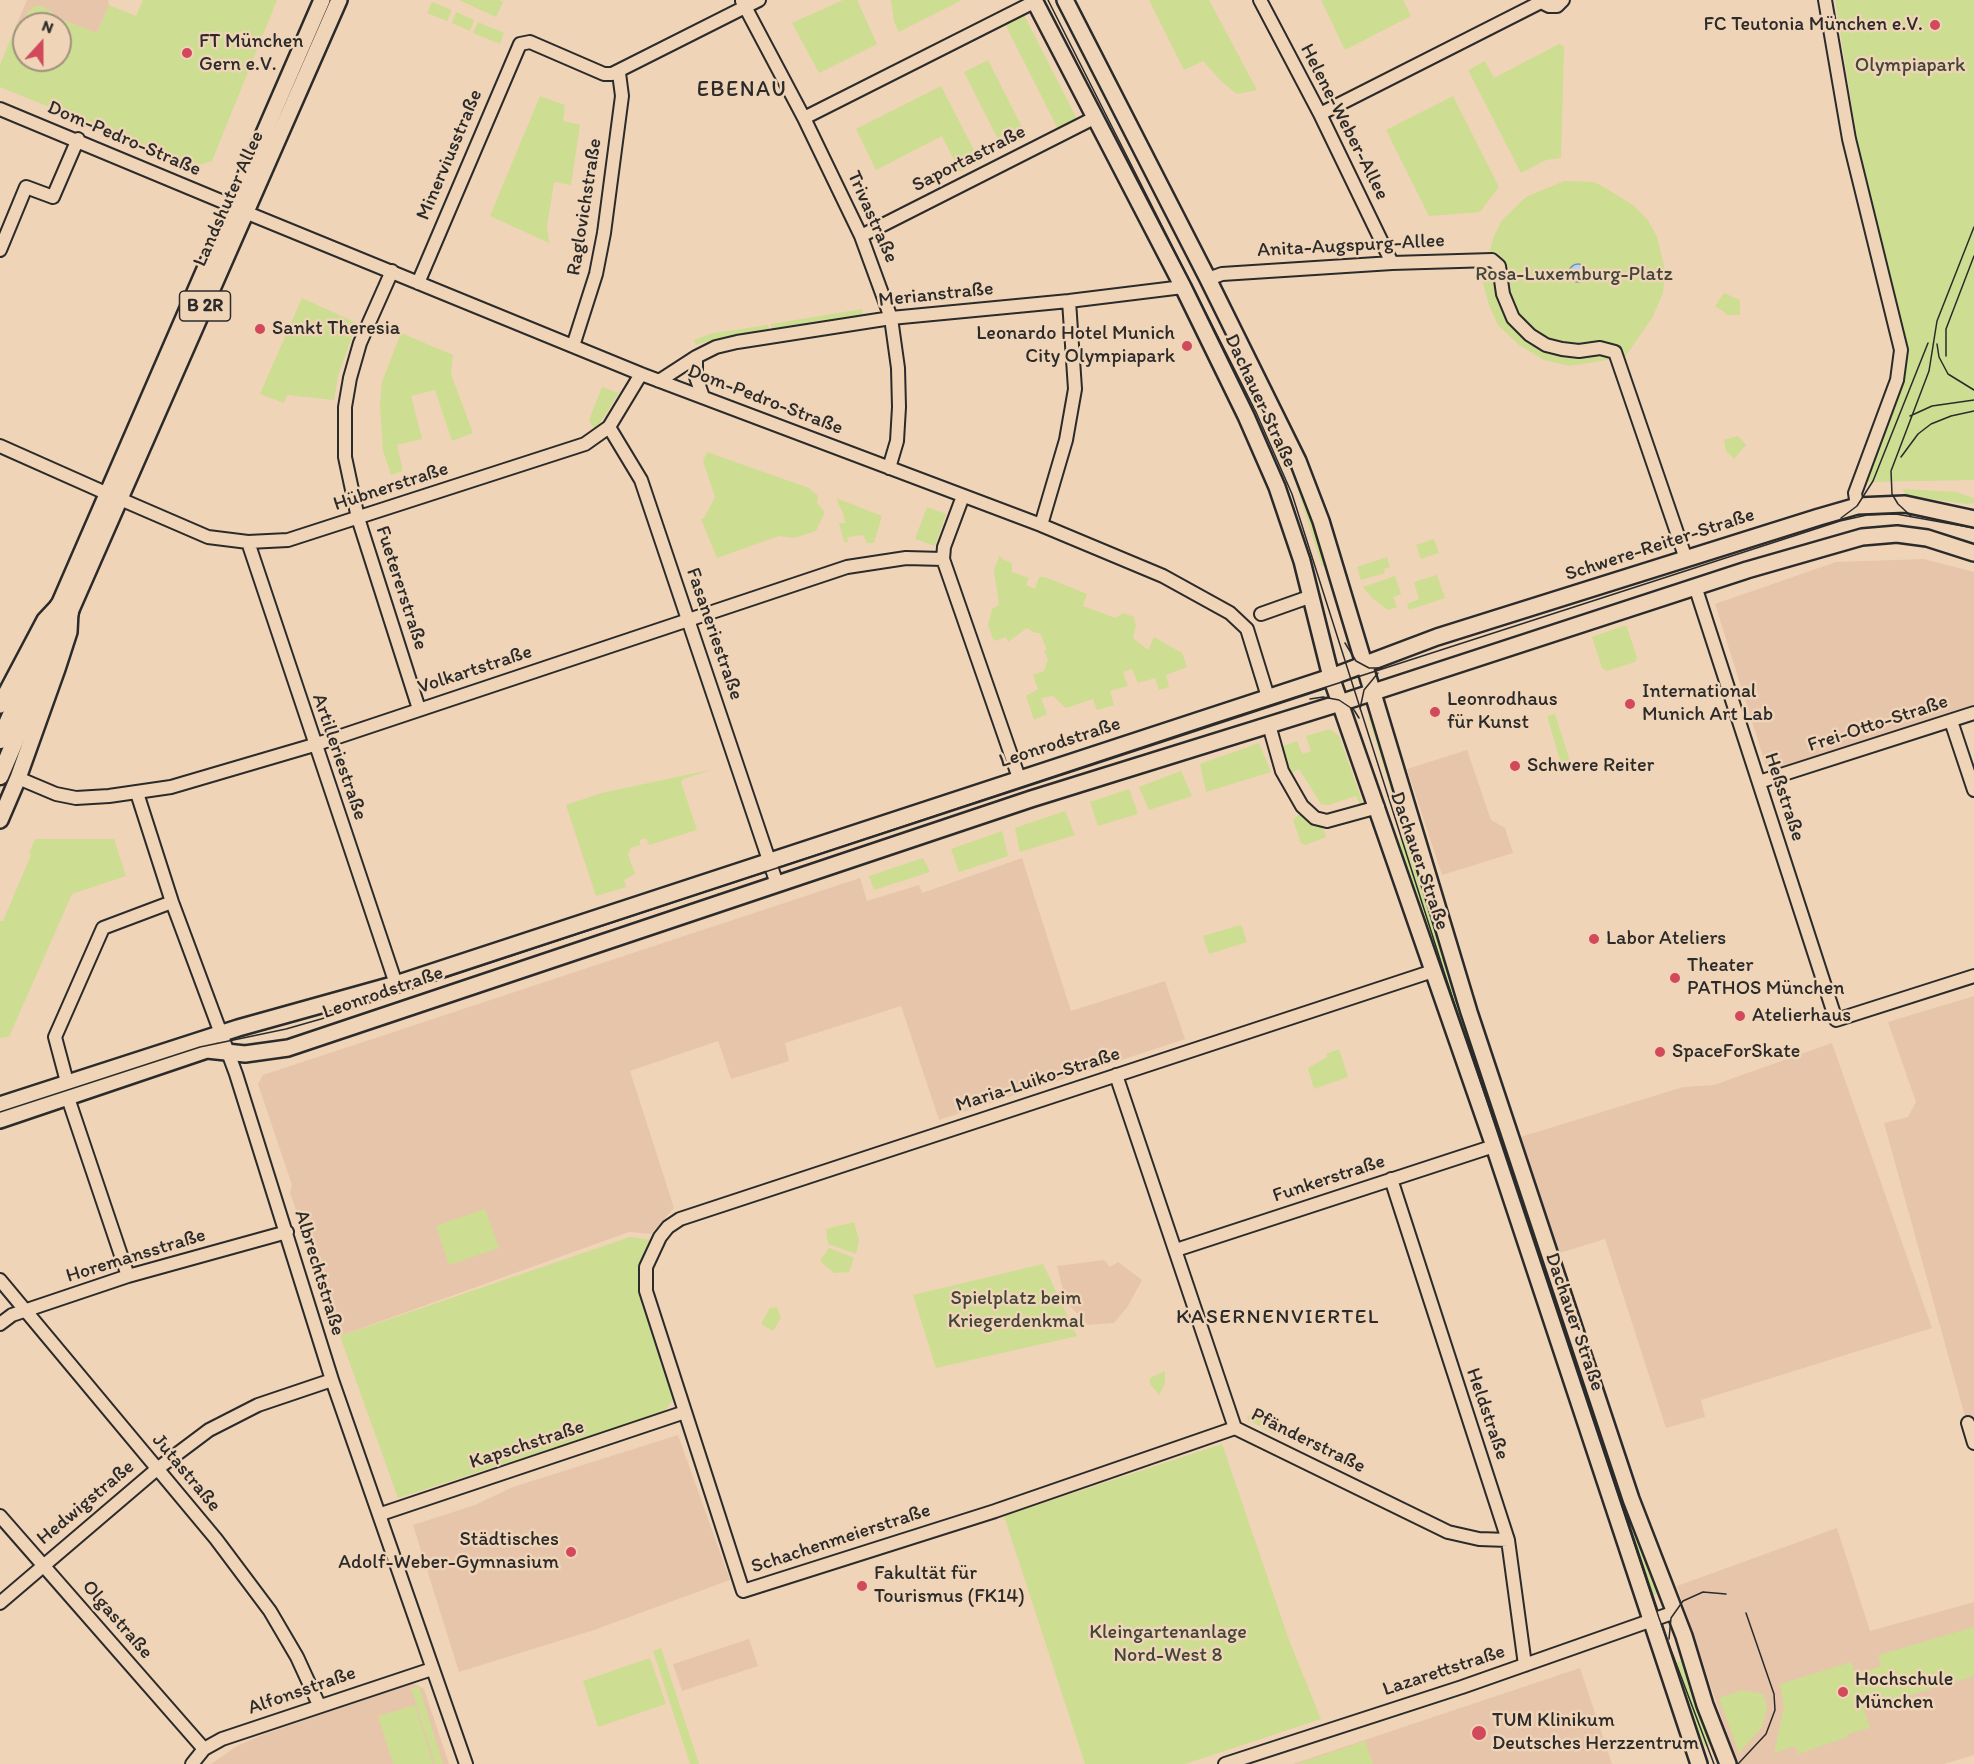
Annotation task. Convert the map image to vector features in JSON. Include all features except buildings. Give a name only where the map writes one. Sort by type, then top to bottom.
[{"type":"highway","name":"Landshuter Allee","points":[[0,740],[64,609]]},
{"type":"highway","name":"Landshuter Allee","points":[[0,776],[64,609]]},
{"type":"main road","name":"Landshuter Allee","points":[[0,705],[45,620],[64,609],[239,209],[322,0]]},
{"type":"main road","name":"Landshuter Allee","points":[[239,209],[339,0]]},
{"type":"main road","name":"Dachauer Straße","points":[[1065,0],[1298,461],[1321,521],[1511,1139],[1642,1530],[1675,1612],[1705,1705],[1728,1764]]},
{"type":"main road","name":"Dachauer Straße","points":[[1034,1],[1183,287],[1246,416],[1276,487],[1302,561],[1309,597],[1331,677],[1494,1146],[1699,1764]]},
{"type":"main road","name":"Schwere-Reiter-Straße","points":[[1364,663],[1437,637],[1857,506],[1905,504],[1974,519]]},
{"type":"main road","points":[[1372,692],[1695,586],[1862,537],[1897,534],[1928,538],[1974,553]]},
{"type":"main road","name":"Landshuter Allee","points":[[0,820],[18,778],[69,632],[64,609]]},
{"type":"main road","name":"Leonrodstraße","points":[[0,1120],[68,1090],[219,1034],[396,984],[1331,677],[1364,663]]},
{"type":"main road","name":"Leonrodstraße","points":[[0,1105],[68,1090],[207,1050],[228,1053],[262,1053],[288,1048],[1040,796],[1372,692]]},
{"type":"street","points":[[619,73],[743,4],[759,0]]},
{"type":"street","name":"Helene-Weber-Allee","points":[[1260,0],[1320,114],[1392,262]]},
{"type":"street","points":[[1320,114],[1541,1],[1549,6],[1557,6],[1563,0]]},
{"type":"street","points":[[1825,0],[1849,138],[1901,350],[1898,380],[1855,493],[1857,506]]},
{"type":"street","points":[[804,118],[1034,1]]},
{"type":"street","name":"Trivastraße","points":[[743,4],[804,118],[861,236],[891,318],[898,368],[899,407],[897,441],[889,468]]},
{"type":"street","name":"Minerviusstraße","points":[[418,282],[520,44],[530,42],[604,74],[619,73]]},
{"type":"street","name":"Raglovichstraße","points":[[573,346],[596,274],[604,233],[622,96],[619,73]]},
{"type":"street","name":"Dom-Pedro-Straße","points":[[0,109],[641,374],[1041,525],[1163,576],[1230,613],[1247,629]]},
{"type":"street","name":"Saportastraße","points":[[861,236],[1096,117]]},
{"type":"street","points":[[0,250],[26,187],[53,197],[78,140]]},
{"type":"street","name":"Anita-Augspurg-Allee","points":[[1208,279],[1222,274],[1392,262],[1486,258],[1497,263],[1508,306],[1521,327],[1546,345],[1579,351],[1606,348],[1618,357],[1686,559]]},
{"type":"street","name":"Fuetererstraße","points":[[392,272],[360,343],[350,378],[345,407],[346,464],[358,518],[419,709]]},
{"type":"street","name":"Merianstraße","points":[[659,381],[716,347],[737,342],[891,318],[1070,301],[1183,287]]},
{"type":"street","points":[[1041,525],[1066,440],[1075,389],[1070,301]]},
{"type":"street","points":[[696,357],[698,383],[703,397]]},
{"type":"street","name":"Hübnerstraße","points":[[0,446],[208,537],[248,542],[288,540],[585,444],[609,427],[641,374]]},
{"type":"street","name":"Fasaneriestraße","points":[[609,427],[641,480],[768,860]]},
{"type":"street","points":[[963,496],[944,547],[943,559],[1019,778]]},
{"type":"street","name":"Artilleriestraße","points":[[248,542],[314,745],[396,984]]},
{"type":"street","name":"Volkartstraße","points":[[18,778],[56,794],[76,798],[137,793],[171,787],[314,745],[848,567],[906,558],[943,559]]},
{"type":"street","name":"Heßstraße","points":[[1695,586],[1836,1020],[1974,976]]},
{"type":"street","points":[[1268,697],[1247,629],[1260,615],[1309,597]]},
{"type":"street","name":"Frei-Otto-Straße","points":[[1759,782],[1974,713]]},
{"type":"street","points":[[1951,721],[1974,790]]},
{"type":"street","points":[[1269,725],[1282,771],[1305,810],[1315,818],[1327,820],[1378,807]]},
{"type":"street","name":"Albrechtstraße","points":[[137,793],[172,902],[219,1034],[228,1053],[287,1232],[332,1380],[381,1514],[466,1764]]},
{"type":"street","points":[[768,860],[777,884]]},
{"type":"street","points":[[128,1276],[68,1090],[55,1037],[103,928],[109,923],[172,902]]},
{"type":"street","name":"Maria-Luiko-Straße","points":[[660,1237],[668,1227],[680,1219],[1229,1036],[1433,971]]},
{"type":"street","name":"Pfänderstraße","points":[[1116,1075],[1235,1428],[1448,1532],[1479,1539],[1508,1540]]},
{"type":"street","name":"Funkerstraße","points":[[1176,1250],[1494,1146]]},
{"type":"street","name":"Heldstraße","points":[[1391,1179],[1508,1540],[1525,1665]]},
{"type":"street","name":"Horemansstraße","points":[[0,1324],[12,1315],[128,1276],[287,1232]]},
{"type":"street","name":"Schachenmeierstraße","points":[[660,1237],[646,1268],[646,1292],[743,1591],[995,1511],[1235,1428]]},
{"type":"street","name":"Jutastraße","points":[[0,1281],[220,1544],[273,1616],[297,1657],[319,1705]]},
{"type":"street","name":"Hedwigstraße","points":[[0,1603],[157,1468],[209,1430],[237,1414],[332,1380]]},
{"type":"street","name":"Kapschstraße","points":[[381,1514],[685,1412]]},
{"type":"street","points":[[1968,1423],[1974,1443]]},
{"type":"street","name":"Olgastraße","points":[[0,1516],[204,1749]]},
{"type":"street","name":"Lazarettstraße","points":[[1225,1764],[1525,1665],[1675,1612]]},
{"type":"street","name":"Alfonsstraße","points":[[192,1764],[204,1749],[222,1739],[432,1669]]},
{"type":"shaded area","points":[[27,0],[108,0],[109,5],[97,33],[72,24],[72,12],[22,12]]},
{"type":"shaded area","points":[[1924,559],[1974,572],[1974,718],[1772,785],[1715,604],[1836,562]]},
{"type":"shaded area","points":[[1467,750],[1491,820],[1505,828],[1513,853],[1442,875],[1407,769]]},
{"type":"shaded area","points":[[1022,858],[1071,1011],[1165,981],[1185,1039],[939,1120],[901,1006],[785,1043],[789,1061],[731,1079],[718,1041],[630,1071],[674,1208],[651,1234],[629,1232],[340,1336],[290,1193],[292,1185],[258,1084],[263,1075],[860,878],[867,901],[919,885],[922,893]]},
{"type":"shaded area","points":[[1974,996],[1974,1449],[1884,1123],[1908,1117],[1916,1102],[1888,1022]]},
{"type":"shaded area","points":[[1832,1043],[1932,1328],[1701,1400],[1705,1417],[1666,1428],[1605,1239],[1540,1259],[1501,1143],[1683,1087],[1714,1085]]},
{"type":"shaded area","points":[[1104,1260],[1110,1267],[1118,1262],[1142,1280],[1128,1306],[1114,1323],[1088,1325],[1066,1302],[1057,1266]]},
{"type":"shaded area","name":"Städtisches Adolf-Weber-Gymnasium","points":[[678,1435],[730,1580],[594,1630],[459,1672],[413,1525],[475,1505],[513,1487]]},
{"type":"shaded area","name":"Hochschule München","points":[[1837,1528],[1870,1631],[1974,1602],[1974,1755],[1944,1764],[1740,1764],[1733,1752],[1677,1586]]},
{"type":"shaded area","points":[[749,1639],[758,1666],[682,1691],[673,1664]]},
{"type":"shaded area","name":"TUM Klinikum Deutsches Herzzentrum","points":[[1580,1668],[1612,1764],[1293,1764]]},
{"type":"shaded area","points":[[413,1683],[424,1689],[449,1764],[211,1764],[237,1746],[262,1735]]},
{"type":"green space","points":[[143,0],[277,0],[212,161],[196,166],[0,87],[0,65],[12,35],[12,72],[72,72],[72,24],[97,33],[109,5],[136,16]]},
{"type":"green space","points":[[459,0],[499,0],[503,2],[496,17]]},
{"type":"green space","points":[[843,0],[857,0],[877,44],[819,73],[792,23]]},
{"type":"green space","points":[[891,0],[962,0],[899,32],[894,22]]},
{"type":"green space","points":[[1040,0],[1045,0],[1254,411],[1290,495],[1314,569],[1311,569],[1288,497],[1252,411],[1059,31]]},
{"type":"green space","points":[[1056,0],[1270,419],[1308,506],[1327,565],[1322,566],[1294,478],[1269,420]]},
{"type":"green space","points":[[1149,0],[1209,0],[1257,90],[1237,94],[1223,83],[1203,61],[1184,70]]},
{"type":"green space","points":[[1321,0],[1403,0],[1411,16],[1345,50]]},
{"type":"green space","name":"Olympiapark","points":[[1835,0],[1974,0],[1974,480],[1866,482],[1905,379],[1908,350],[1863,176]]},
{"type":"green space","points":[[432,2],[452,10],[447,21],[427,13]]},
{"type":"green space","points":[[35,6],[41,6],[53,12],[27,12]]},
{"type":"green space","points":[[1021,9],[1080,125],[1061,135],[1002,18]]},
{"type":"green space","points":[[456,12],[474,20],[470,31],[452,23]]},
{"type":"green space","points":[[478,22],[504,33],[500,44],[473,33]]},
{"type":"green space","points":[[1559,44],[1564,46],[1561,158],[1546,160],[1521,173],[1468,70],[1485,61],[1494,78]]},
{"type":"green space","points":[[988,60],[1027,137],[1003,149],[964,72]]},
{"type":"green space","points":[[941,86],[980,162],[960,172],[942,136],[876,170],[856,129]]},
{"type":"green space","points":[[540,96],[565,105],[563,121],[580,125],[571,185],[554,182],[547,227],[549,243],[490,216]]},
{"type":"green space","points":[[1453,96],[1499,187],[1480,212],[1429,216],[1386,130]]},
{"type":"green space","name":"Rosa-Luxemburg-Platz","points":[[1564,181],[1594,182],[1607,189],[1633,205],[1648,220],[1657,237],[1665,270],[1663,293],[1652,318],[1625,357],[1569,366],[1544,360],[1519,345],[1498,325],[1489,305],[1482,279],[1494,236],[1502,220],[1526,197]]},
{"type":"green space","points":[[1724,293],[1740,300],[1740,315],[1728,315],[1715,306]]},
{"type":"green space","points":[[302,298],[357,323],[338,376],[334,400],[287,395],[284,403],[260,394]]},
{"type":"green space","points":[[862,309],[863,315],[772,330],[771,324]]},
{"type":"green space","points":[[768,325],[769,332],[712,340],[696,345],[694,340],[713,333]]},
{"type":"green space","points":[[401,333],[453,355],[451,374],[473,433],[452,441],[435,390],[411,396],[422,439],[397,445],[403,471],[391,475],[383,451],[380,404],[382,382]]},
{"type":"green space","points":[[602,387],[619,393],[595,431],[589,420]]},
{"type":"green space","points":[[1738,436],[1746,445],[1734,459],[1726,451],[1724,440]]},
{"type":"green space","points":[[707,452],[809,488],[818,496],[817,503],[825,512],[816,531],[794,538],[779,536],[717,558],[701,519],[704,518],[715,497],[703,461]]},
{"type":"green space","points":[[1903,489],[1956,492],[1974,498],[1974,503],[1966,504],[1905,495]]},
{"type":"green space","points":[[836,498],[882,516],[874,543],[867,543],[863,535],[847,537],[848,542],[844,542],[839,523],[845,523],[844,516]]},
{"type":"green space","points":[[927,507],[946,514],[935,546],[915,539]]},
{"type":"green space","points":[[1434,539],[1439,553],[1421,559],[1416,545]]},
{"type":"green space","points":[[1000,555],[1002,559],[1012,563],[1012,572],[1029,578],[1026,585],[1035,589],[1039,577],[1045,577],[1087,594],[1083,606],[1115,618],[1123,613],[1134,617],[1136,626],[1133,638],[1148,650],[1154,637],[1182,653],[1187,667],[1166,675],[1169,687],[1159,690],[1155,678],[1138,683],[1132,669],[1123,672],[1128,686],[1110,691],[1114,705],[1097,710],[1093,699],[1066,708],[1053,696],[1041,698],[1047,714],[1034,720],[1026,696],[1038,689],[1033,675],[1044,671],[1048,659],[1044,651],[1047,650],[1040,633],[1027,628],[1008,642],[1006,637],[994,641],[988,625],[992,609],[999,605],[994,570]]},
{"type":"green space","points":[[1387,557],[1390,567],[1384,569],[1385,573],[1361,580],[1357,567]]},
{"type":"green space","points":[[1437,575],[1445,598],[1409,610],[1407,604],[1419,599],[1414,582]]},
{"type":"green space","points":[[1395,576],[1401,594],[1393,597],[1397,607],[1388,610],[1372,598],[1363,587]]},
{"type":"green space","points":[[1626,625],[1637,657],[1635,662],[1607,671],[1602,668],[1592,637]]},
{"type":"green space","points":[[1555,714],[1571,764],[1562,767],[1547,716]]},
{"type":"green space","points":[[1371,716],[1438,934],[1643,1550],[1657,1586],[1655,1587],[1657,1594],[1649,1596],[1397,840],[1406,837],[1368,717]]},
{"type":"green space","points":[[1330,729],[1339,736],[1363,804],[1360,805],[1356,796],[1328,805],[1321,804],[1299,769],[1290,774],[1284,766],[1280,747],[1297,741],[1302,754],[1311,751],[1306,736]]},
{"type":"green space","points":[[1259,743],[1271,772],[1206,792],[1200,764]]},
{"type":"green space","points":[[714,769],[683,779],[681,782],[697,830],[649,845],[646,838],[640,840],[640,845],[631,848],[628,854],[635,874],[624,880],[626,887],[596,896],[566,805],[602,793]]},
{"type":"green space","points":[[1181,771],[1192,796],[1149,810],[1139,787]]},
{"type":"green space","points":[[1129,789],[1138,814],[1098,826],[1090,802]]},
{"type":"green space","points":[[1065,811],[1075,835],[1020,852],[1015,828]]},
{"type":"green space","points":[[1298,815],[1323,827],[1326,837],[1306,845],[1301,843],[1293,820]]},
{"type":"green space","points":[[1002,831],[1008,856],[959,872],[951,849]]},
{"type":"green space","points":[[35,839],[114,839],[126,876],[72,894],[9,1037],[0,1038],[0,921],[3,921],[31,855],[29,853]]},
{"type":"green space","points":[[923,858],[930,872],[874,890],[869,876]]},
{"type":"green space","points":[[653,917],[654,920],[363,1017],[362,1014]]},
{"type":"green space","points":[[1241,925],[1247,942],[1209,954],[1203,936]]},
{"type":"green space","points":[[1339,1049],[1348,1077],[1314,1089],[1308,1068],[1327,1057],[1326,1054]]},
{"type":"green space","points":[[485,1209],[499,1248],[449,1265],[436,1226]]},
{"type":"green space","points":[[854,1222],[859,1240],[856,1254],[828,1244],[826,1229]]},
{"type":"green space","points":[[630,1237],[652,1240],[641,1271],[639,1296],[674,1398],[664,1412],[398,1498],[340,1336]]},
{"type":"green space","points":[[829,1248],[854,1258],[849,1272],[834,1273],[820,1261]]},
{"type":"green space","name":"Spielplatz beim Kriegerdenkmal","points":[[1043,1264],[1077,1336],[936,1368],[913,1295]]},
{"type":"green space","points":[[777,1307],[781,1318],[773,1331],[761,1324],[770,1308]]},
{"type":"green space","points":[[1165,1371],[1165,1384],[1159,1395],[1150,1384],[1150,1378]]},
{"type":"green space","points":[[1274,1412],[1276,1435],[1248,1420],[1247,1416]]},
{"type":"green space","name":"Kleingartenanlage Nord-West 8","points":[[1222,1444],[1289,1640],[1321,1719],[1185,1764],[1085,1764],[1004,1516]]},
{"type":"green space","points":[[1974,1627],[1974,1676],[1864,1709],[1870,1728],[1847,1734],[1848,1737],[1798,1754],[1795,1746],[1774,1753],[1784,1707],[1780,1684],[1851,1662],[1856,1674],[1881,1666],[1878,1655]]},
{"type":"green space","points":[[661,1648],[699,1764],[690,1764],[653,1651]]},
{"type":"green space","points":[[650,1658],[666,1704],[598,1727],[583,1681]]},
{"type":"green space","points":[[1682,1660],[1713,1743],[1705,1747],[1700,1735],[1695,1737],[1672,1664]]},
{"type":"green space","points":[[419,1686],[443,1764],[435,1764],[411,1688]]},
{"type":"green space","points":[[1742,1690],[1763,1694],[1767,1707],[1762,1727],[1739,1753],[1719,1698]]},
{"type":"green space","points":[[415,1705],[433,1764],[393,1764],[378,1716]]},
{"type":"green space","points":[[1365,1741],[1373,1764],[1297,1764]]},
{"type":"water","points":[[1578,264],[1586,269],[1587,273],[1582,281],[1578,282],[1570,277],[1569,273],[1574,265]]},
{"type":"tram line","points":[[1048,0],[1256,412],[1292,494],[1445,975],[1659,1618],[1714,1764]]},
{"type":"tram line","points":[[1911,516],[1898,504],[1892,494],[1891,471],[1929,371],[1937,321],[1974,227]]},
{"type":"tram line","points":[[1946,356],[1946,329],[1974,256]]},
{"type":"tram line","points":[[1841,518],[1857,506],[1873,481],[1928,343]]},
{"type":"tram line","points":[[1937,344],[1939,357],[1948,374],[1974,390]]},
{"type":"tram line","points":[[1910,416],[1932,406],[1974,400]]},
{"type":"tram line","points":[[1901,457],[1918,434],[1931,424],[1951,416],[1974,411]]},
{"type":"tram line","points":[[0,1112],[200,1047],[286,1029],[321,1019],[1215,723],[1840,521],[1867,515],[1896,514],[1974,528]]},
{"type":"tram line","points":[[1345,643],[1356,661],[1369,668],[1381,668]]},
{"type":"tram line","points":[[1360,709],[1364,690],[1378,673]]},
{"type":"tram line","points":[[1310,699],[1323,697],[1339,700],[1354,710],[1359,718]]},
{"type":"tram line","points":[[1669,1639],[1671,1618],[1683,1601],[1703,1592],[1726,1594]]},
{"type":"tram line","points":[[1738,1764],[1766,1734],[1775,1710],[1774,1694],[1746,1613]]},
{"type":"place","name":"FC Teutonia München e.V.","points":[[1935,25]]},
{"type":"place","name":"FT München Gern e.V.","points":[[187,53]]},
{"type":"place","name":"Sankt Theresia","points":[[260,329]]},
{"type":"place","name":"Leonardo Hotel Munich City Olympiapark","points":[[1187,346]]},
{"type":"place","name":"International Munich Art Lab","points":[[1630,704]]},
{"type":"place","name":"Leonrodhaus für Kunst","points":[[1435,712]]},
{"type":"place","name":"Schwere Reiter","points":[[1515,766]]},
{"type":"place","name":"Labor Ateliers","points":[[1594,939]]},
{"type":"place","name":"Theater PATHOS München","points":[[1675,978]]},
{"type":"place","name":"Atelierhaus","points":[[1740,1016]]},
{"type":"place","name":"SpaceForSkate","points":[[1660,1052]]},
{"type":"place","name":"Städtisches Adolf-Weber-Gymnasium","points":[[571,1552]]},
{"type":"place","name":"Fakultät für Tourismus (FK14)","points":[[862,1586]]},
{"type":"place","name":"Hochschule München","points":[[1843,1692]]},
{"type":"place","name":"TUM Klinikum Deutsches Herzzentrum","points":[[1479,1733]]},
{"type":"district","name":"EBENAU","points":[[742,90]]},
{"type":"district","name":"KASERNENVIERTEL","points":[[1278,1318]]}]
